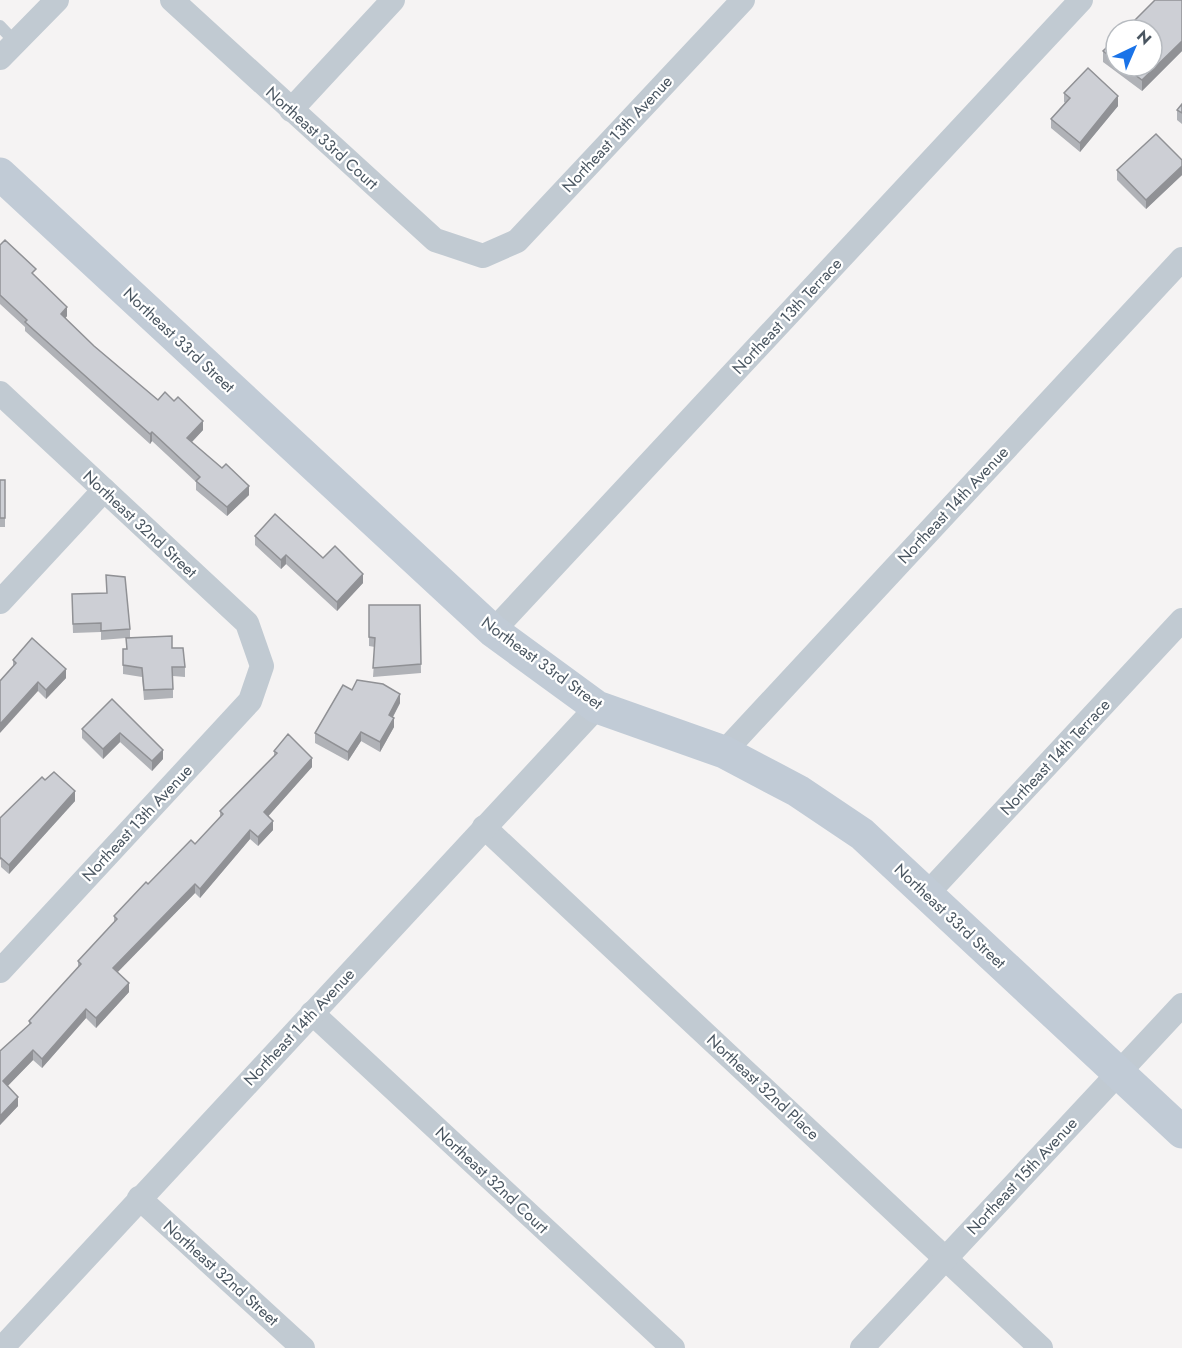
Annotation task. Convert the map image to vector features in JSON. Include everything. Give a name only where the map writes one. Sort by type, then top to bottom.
[{"type":"street","points":[[5,42],[57,0]]},
{"type":"street","name":"Northeast 33rd Court","points":[[172,0],[435,240],[483,256]]},
{"type":"street","points":[[291,110],[393,0]]},
{"type":"street","name":"Northeast 13th Avenue","points":[[483,256],[517,241],[743,0]]},
{"type":"street","name":"Northeast 13th Terrace","points":[[493,631],[1081,0]]},
{"type":"street","name":"Northeast 33rd Street","points":[[0,174],[493,631],[597,707],[724,752],[798,791],[862,834],[1182,1132]]},
{"type":"street","name":"Northeast 14th Avenue","points":[[724,752],[1182,259]]},
{"type":"street","name":"Northeast 32nd Street","points":[[0,393],[247,623],[262,666]]},
{"type":"street","points":[[0,602],[104,490]]},
{"type":"street","name":"Northeast 14th Terrace","points":[[927,894],[1182,620]]},
{"type":"street","name":"Northeast 13th Avenue","points":[[0,971],[250,701],[262,666]]},
{"type":"street","name":"Northeast 14th Avenue","points":[[2,1348],[597,707]]},
{"type":"street","name":"Northeast 32nd Place","points":[[484,827],[1041,1348]]},
{"type":"street","name":"Northeast 15th Avenue","points":[[862,1348],[1182,1005]]},
{"type":"street","name":"Northeast 32nd Court","points":[[312,1013],[673,1348]]},
{"type":"street","name":"Northeast 32nd Street","points":[[139,1198],[303,1348]]},
{"type":"building","points":[[1155,0],[1182,0],[1182,41],[1164,59],[1164,18],[1137,18]]},
{"type":"building","points":[[1088,68],[1118,96],[1080,143],[1051,119],[1070,98],[1064,93]]},
{"type":"building","points":[[1156,134],[1182,160],[1182,166],[1146,200],[1117,170]]},
{"type":"building","points":[[5,240],[36,269],[32,273],[67,307],[61,314],[94,346],[158,400],[165,392],[174,401],[178,397],[203,421],[187,438],[222,468],[226,464],[249,486],[227,507],[196,481],[200,477],[152,432],[150,434],[25,322],[27,320],[0,295],[0,245]]},
{"type":"building","points":[[0,480],[5,480],[5,518],[0,518]]},
{"type":"building","points":[[275,514],[323,558],[335,546],[363,574],[337,602],[286,555],[281,560],[255,536]]},
{"type":"building","points":[[106,575],[125,577],[130,629],[101,631],[101,623],[73,624],[72,594],[107,593]]},
{"type":"building","points":[[369,605],[420,605],[421,664],[373,668],[375,638],[369,637]]},
{"type":"building","points":[[172,636],[172,648],[183,648],[185,667],[172,667],[173,689],[144,690],[142,668],[123,665],[123,649],[127,649],[126,638]]},
{"type":"building","points":[[32,638],[66,669],[46,690],[38,682],[0,724],[0,681],[16,663],[13,660]]},
{"type":"building","points":[[357,680],[383,684],[400,694],[389,715],[394,718],[380,742],[361,732],[348,752],[315,733],[343,685],[352,690]]},
{"type":"building","points":[[112,699],[163,750],[152,761],[120,733],[103,749],[82,729]]},
{"type":"building","points":[[288,734],[312,758],[264,812],[273,821],[258,837],[250,830],[200,889],[195,884],[113,968],[129,983],[96,1018],[86,1009],[42,1059],[33,1050],[3,1081],[18,1097],[0,1116],[0,1051],[31,1023],[29,1021],[81,964],[78,961],[117,919],[114,916],[191,840],[195,844],[223,814],[220,811],[277,753],[274,751]]},
{"type":"building","points":[[54,772],[75,791],[9,865],[0,859],[0,818],[42,777],[45,780]]}]
